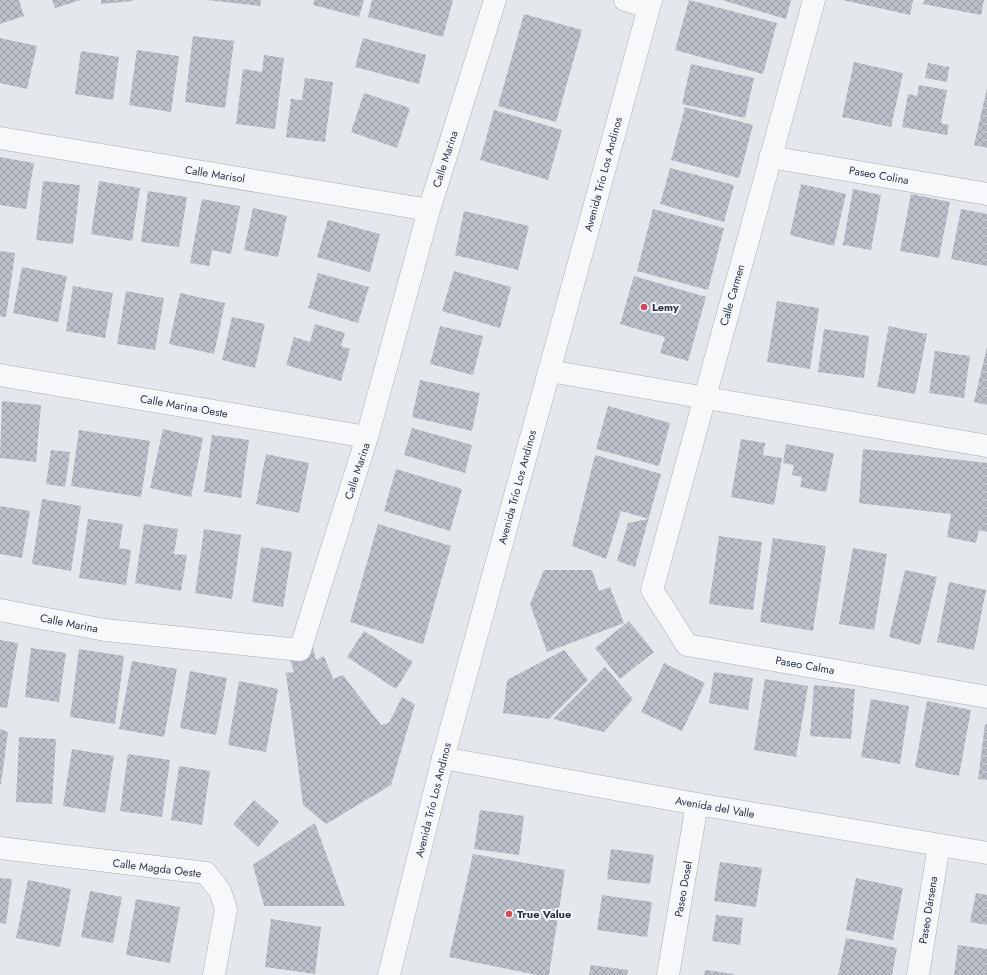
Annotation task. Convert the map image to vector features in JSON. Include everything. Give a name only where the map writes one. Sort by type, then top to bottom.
[{"type":"street","name":"Calle Marina","points":[[0,610],[105,630],[300,650],[367,437],[429,210],[495,0]]},
{"type":"street","points":[[625,0],[650,4]]},
{"type":"street","name":"Calle Carmen","points":[[652,590],[703,398],[814,0]]},
{"type":"street","name":"Avenida Trío Los Andinos","points":[[389,975],[443,758],[650,4]]},
{"type":"street","name":"Calle Marisol","points":[[0,138],[429,210]]},
{"type":"street","name":"Paseo Colina","points":[[770,157],[987,194]]},
{"type":"street","points":[[549,371],[987,446]]},
{"type":"street","name":"Calle Marina Oeste","points":[[0,375],[367,437]]},
{"type":"street","name":"Paseo Calma","points":[[652,590],[687,645],[987,697]]},
{"type":"street","name":"Avenida del Valle","points":[[443,758],[697,804],[987,853]]},
{"type":"street","name":"Paseo Dosel","points":[[668,975],[697,804]]},
{"type":"street","name":"Paseo Dársena","points":[[918,975],[939,845]]},
{"type":"street","name":"Calle Magda Oeste","points":[[0,848],[206,874],[220,891],[226,909],[214,975]]},
{"type":"building","points":[[0,0],[19,0],[24,16],[0,24]]},
{"type":"building","points":[[52,0],[81,0],[55,8]]},
{"type":"building","points":[[101,0],[133,0],[133,1],[101,4]]},
{"type":"building","points":[[207,0],[261,0],[260,6]]},
{"type":"building","points":[[314,0],[364,0],[359,17],[313,5]]},
{"type":"building","points":[[372,0],[453,0],[443,37],[368,17]]},
{"type":"building","points":[[689,0],[777,23],[763,74],[675,50]]},
{"type":"building","points":[[722,0],[791,0],[786,19]]},
{"type":"building","points":[[843,0],[913,0],[910,15]]},
{"type":"building","points":[[924,0],[984,0],[981,15],[923,4]]},
{"type":"building","points":[[524,14],[582,30],[556,122],[498,106]]},
{"type":"building","points":[[193,36],[234,41],[225,108],[185,102]]},
{"type":"building","points":[[0,38],[37,46],[27,89],[0,83]]},
{"type":"building","points":[[363,38],[426,55],[419,84],[355,67]]},
{"type":"building","points":[[137,50],[179,56],[171,112],[129,105]]},
{"type":"building","points":[[81,51],[119,57],[113,100],[75,94]]},
{"type":"building","points":[[264,55],[284,58],[275,129],[236,124],[243,69],[262,72]]},
{"type":"building","points":[[854,62],[903,73],[891,127],[842,117]]},
{"type":"building","points":[[928,63],[949,67],[947,82],[925,78]]},
{"type":"building","points":[[691,64],[754,78],[745,118],[682,104]]},
{"type":"building","points":[[305,78],[333,82],[325,142],[286,137],[291,99],[302,100]]},
{"type":"building","points":[[919,85],[947,90],[941,123],[949,125],[947,135],[902,127],[908,94],[917,96]]},
{"type":"building","points":[[987,88],[987,148],[974,145]]},
{"type":"building","points":[[364,93],[410,108],[397,148],[351,132]]},
{"type":"building","points":[[685,107],[753,125],[739,178],[671,160]]},
{"type":"building","points":[[494,110],[562,130],[548,180],[480,160]]},
{"type":"building","points":[[0,157],[34,163],[26,209],[0,205]]},
{"type":"building","points":[[670,168],[734,185],[724,222],[660,204]]},
{"type":"building","points":[[43,181],[80,185],[73,244],[36,240]]},
{"type":"building","points":[[99,181],[140,188],[132,241],[91,234]]},
{"type":"building","points":[[801,184],[846,194],[834,246],[790,235]]},
{"type":"building","points":[[853,189],[881,195],[871,250],[843,245]]},
{"type":"building","points":[[148,191],[187,197],[179,247],[141,242]]},
{"type":"building","points":[[911,194],[950,202],[939,258],[900,251]]},
{"type":"building","points":[[202,199],[240,206],[231,254],[212,250],[209,266],[190,263]]},
{"type":"building","points":[[253,208],[287,216],[278,257],[244,250]]},
{"type":"building","points":[[653,209],[724,228],[708,290],[637,271]]},
{"type":"building","points":[[961,209],[987,214],[987,266],[951,259]]},
{"type":"building","points":[[464,211],[529,226],[518,270],[455,255]]},
{"type":"building","points":[[328,220],[380,234],[370,272],[317,257]]},
{"type":"building","points":[[0,251],[15,253],[6,317],[0,316]]},
{"type":"building","points":[[22,267],[67,276],[58,322],[13,313]]},
{"type":"building","points":[[454,271],[511,287],[500,328],[442,311]]},
{"type":"building","points":[[318,273],[369,287],[358,323],[308,308]]},
{"type":"building","points":[[634,276],[706,297],[688,361],[660,353],[665,337],[620,324]]},
{"type":"building","points":[[73,286],[113,293],[105,338],[66,331]]},
{"type":"building","points":[[126,291],[164,298],[155,350],[117,344]]},
{"type":"building","points":[[180,293],[225,303],[214,354],[169,344]]},
{"type":"building","points":[[777,301],[819,308],[810,369],[767,362]]},
{"type":"building","points":[[232,317],[265,324],[255,368],[222,360]]},
{"type":"building","points":[[315,324],[345,333],[341,346],[350,349],[341,381],[286,365],[294,337],[310,342]]},
{"type":"building","points":[[440,326],[483,336],[473,375],[430,364]]},
{"type":"building","points":[[889,326],[927,334],[915,394],[877,387]]},
{"type":"building","points":[[824,329],[869,336],[864,378],[818,372]]},
{"type":"building","points":[[987,347],[987,405],[974,402]]},
{"type":"building","points":[[935,351],[970,356],[964,398],[929,393]]},
{"type":"building","points":[[420,380],[480,393],[472,431],[412,417]]},
{"type":"building","points":[[2,401],[41,405],[36,462],[0,458]]},
{"type":"building","points":[[608,406],[670,423],[659,466],[596,449]]},
{"type":"building","points":[[412,428],[472,445],[465,473],[404,455]]},
{"type":"building","points":[[163,429],[203,438],[191,497],[150,488]]},
{"type":"building","points":[[79,430],[150,441],[141,497],[71,486]]},
{"type":"building","points":[[212,435],[249,440],[241,498],[204,492]]},
{"type":"building","points":[[741,439],[765,443],[763,455],[782,458],[774,505],[731,497]]},
{"type":"building","points":[[786,444],[834,453],[826,492],[800,487],[802,477],[792,475],[794,465],[783,463]]},
{"type":"building","points":[[863,449],[987,463],[987,532],[979,530],[976,543],[947,537],[951,514],[859,503]]},
{"type":"building","points":[[51,450],[70,452],[65,487],[46,484]]},
{"type":"building","points":[[266,454],[309,463],[299,513],[256,504]]},
{"type":"building","points":[[595,455],[661,474],[648,519],[621,511],[606,559],[572,546]]},
{"type":"building","points":[[396,469],[462,489],[450,531],[384,511]]},
{"type":"building","points":[[42,499],[81,506],[71,571],[32,564]]},
{"type":"building","points":[[0,506],[30,511],[22,558],[0,554]]},
{"type":"building","points":[[88,519],[123,524],[119,548],[131,550],[126,585],[79,578]]},
{"type":"building","points":[[648,519],[635,567],[617,561],[628,523]]},
{"type":"building","points":[[144,524],[178,529],[174,554],[187,555],[181,591],[135,583]]},
{"type":"building","points":[[378,524],[451,546],[423,644],[350,622]]},
{"type":"building","points":[[204,529],[241,535],[232,599],[195,593]]},
{"type":"building","points":[[719,536],[762,542],[753,610],[709,604]]},
{"type":"building","points":[[773,538],[826,546],[813,631],[760,622]]},
{"type":"building","points":[[261,547],[292,552],[283,607],[252,602]]},
{"type":"building","points":[[853,548],[887,554],[874,630],[839,624]]},
{"type":"building","points":[[544,570],[592,570],[599,591],[610,587],[624,623],[547,652],[530,604]]},
{"type":"building","points":[[905,570],[937,577],[920,645],[889,637]]},
{"type":"building","points":[[949,582],[986,590],[974,650],[937,642]]},
{"type":"building","points":[[629,621],[654,652],[620,679],[595,648]]},
{"type":"building","points":[[364,631],[413,662],[396,689],[347,657]]},
{"type":"building","points":[[0,640],[18,643],[7,708],[0,707]]},
{"type":"building","points":[[31,648],[66,653],[59,702],[25,697]]},
{"type":"building","points":[[313,648],[316,660],[324,656],[333,679],[343,675],[381,725],[389,723],[402,697],[415,704],[391,785],[326,824],[303,805],[286,673],[294,672],[289,657]]},
{"type":"building","points":[[79,649],[124,656],[115,724],[70,717]]},
{"type":"building","points":[[564,650],[588,680],[549,719],[503,713],[507,680]]},
{"type":"building","points":[[132,661],[177,669],[164,737],[119,729]]},
{"type":"building","points":[[664,663],[705,683],[682,731],[641,712]]},
{"type":"building","points":[[605,667],[633,699],[604,732],[553,719]]},
{"type":"building","points":[[190,671],[227,678],[216,735],[180,728]]},
{"type":"building","points":[[714,672],[753,678],[748,710],[709,703]]},
{"type":"building","points":[[765,679],[808,686],[796,757],[754,750]]},
{"type":"building","points":[[239,681],[278,689],[266,752],[228,745]]},
{"type":"building","points":[[814,685],[855,689],[851,739],[810,736]]},
{"type":"building","points":[[871,699],[909,706],[900,764],[861,757]]},
{"type":"building","points":[[927,701],[971,710],[959,776],[915,767]]},
{"type":"building","points":[[985,724],[987,724],[987,780],[978,779]]},
{"type":"building","points":[[0,729],[8,732],[1,784],[0,784]]},
{"type":"building","points":[[19,737],[56,739],[52,804],[16,802]]},
{"type":"building","points":[[72,749],[114,756],[105,813],[63,806]]},
{"type":"building","points":[[128,754],[170,760],[162,817],[120,811]]},
{"type":"building","points":[[179,766],[210,771],[202,825],[171,820]]},
{"type":"building","points":[[254,800],[279,822],[258,847],[233,824]]},
{"type":"building","points":[[480,810],[524,816],[519,855],[474,849]]},
{"type":"building","points":[[315,823],[345,906],[264,906],[253,865]]},
{"type":"building","points":[[611,849],[654,855],[650,884],[607,879]]},
{"type":"building","name":"True Value","points":[[473,854],[565,870],[549,975],[537,975],[449,957]]},
{"type":"building","points":[[720,862],[762,868],[756,907],[714,901]]},
{"type":"building","points":[[0,878],[12,879],[6,924],[0,923]]},
{"type":"building","points":[[856,878],[903,888],[893,940],[846,930]]},
{"type":"building","points":[[28,880],[71,889],[60,947],[16,938]]},
{"type":"building","points":[[90,891],[122,897],[113,943],[81,937]]},
{"type":"building","points":[[976,893],[987,895],[987,925],[970,922]]},
{"type":"building","points":[[602,895],[652,902],[647,937],[597,930]]},
{"type":"building","points":[[136,899],[180,907],[170,963],[126,955]]},
{"type":"building","points":[[716,915],[743,918],[740,945],[712,941]]},
{"type":"building","points":[[271,919],[321,927],[315,974],[265,967]]},
{"type":"building","points":[[846,938],[897,948],[892,975],[838,975]]},
{"type":"building","points":[[958,945],[987,949],[987,975],[954,975]]},
{"type":"building","points":[[591,965],[628,970],[627,975],[589,975]]},
{"type":"building","points":[[705,970],[734,974],[734,975],[704,975]]},
{"type":"place","name":"Lemy","points":[[644,307]]},
{"type":"place","name":"True Value","points":[[509,914]]}]
